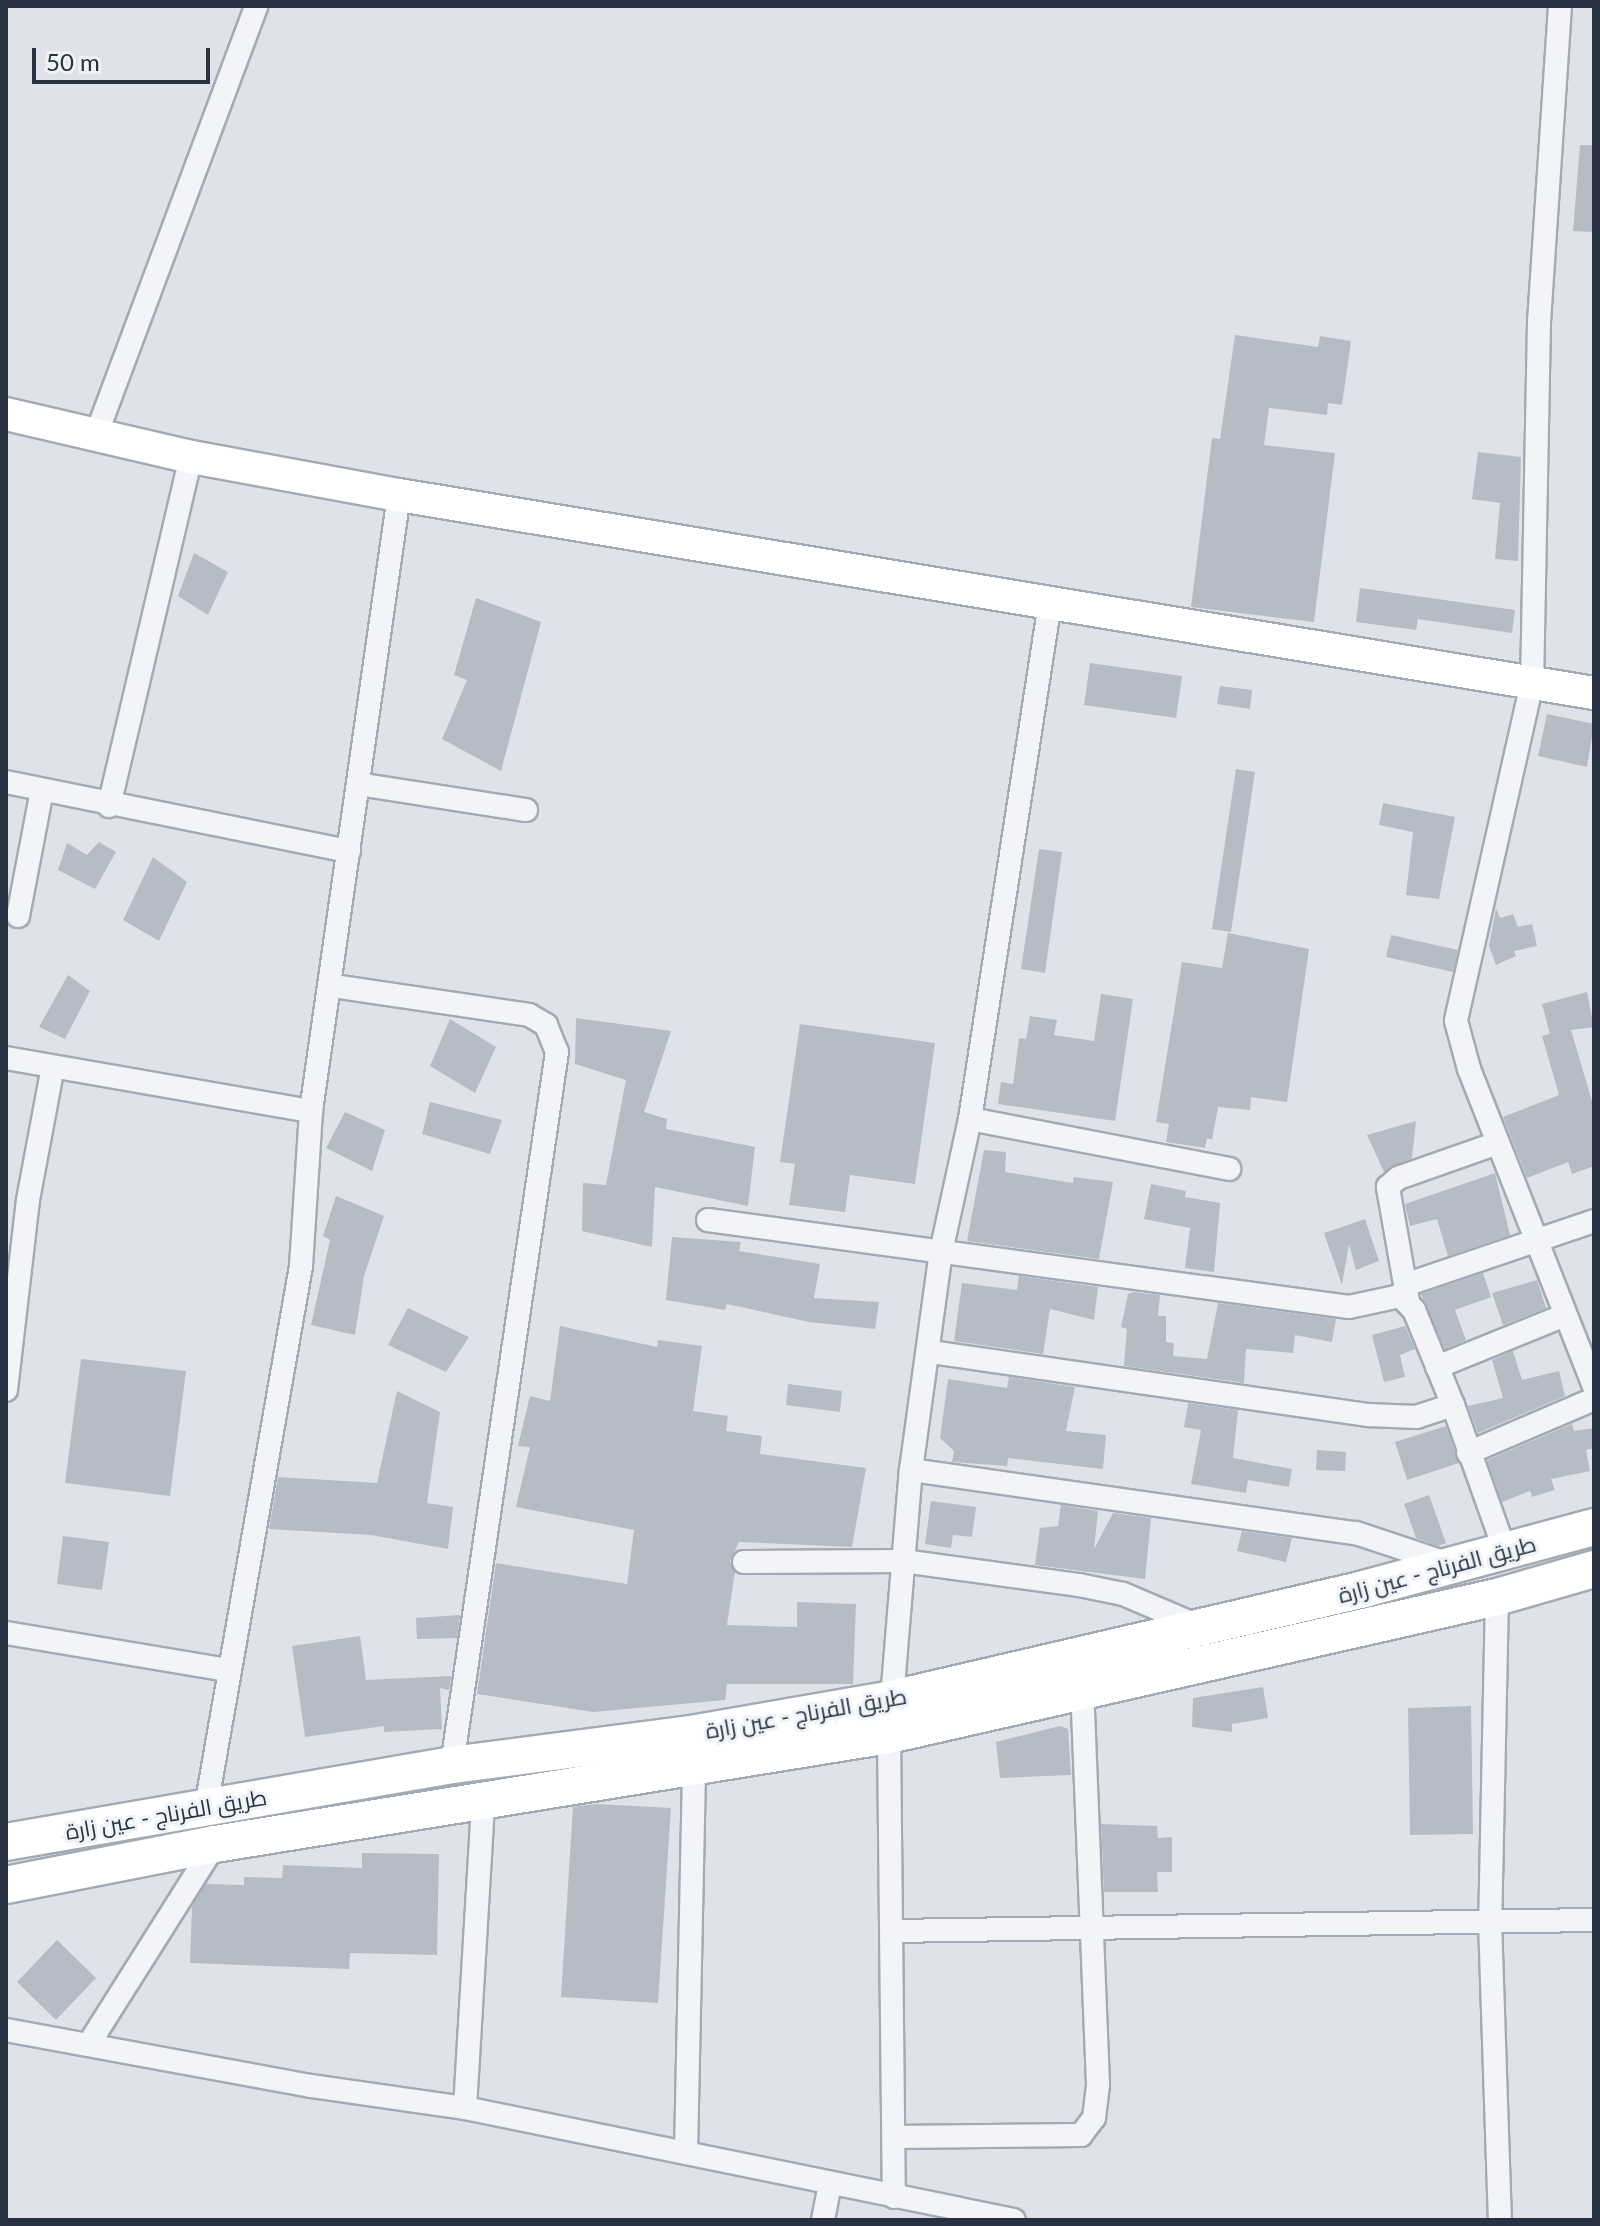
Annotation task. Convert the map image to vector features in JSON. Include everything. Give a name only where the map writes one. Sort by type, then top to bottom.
[{"type":"main road","name":"طريق الفرناج - عين زارة","points":[[6,1842],[452,1765],[697,1733],[892,1699],[1201,1628],[1454,1566],[1594,1527]]},
{"type":"main road","name":"طريق الفرناج - عين زارة","points":[[6,1885],[215,1844],[694,1770],[889,1735],[1497,1597],[1594,1569]]},
{"type":"street","points":[[96,435],[256,6]]},
{"type":"street","points":[[1560,6],[1537,368],[1532,683],[1456,1021],[1533,1237],[1594,1386]]},
{"type":"street","points":[[6,414],[191,457],[399,495],[1594,693]]},
{"type":"street","points":[[109,806],[191,457]]},
{"type":"street","points":[[206,1807],[301,1266],[311,1111],[333,986],[399,495]]},
{"type":"street","points":[[892,1699],[911,1470],[931,1352],[941,1252],[970,1119],[1050,603]]},
{"type":"street","points":[[6,782],[109,806],[349,851]]},
{"type":"street","points":[[358,784],[526,810]]},
{"type":"street","points":[[18,916],[42,790]]},
{"type":"street","points":[[333,986],[529,1015],[546,1025],[557,1052],[452,1765]]},
{"type":"street","points":[[6,1058],[311,1111]]},
{"type":"street","points":[[6,1390],[28,1200],[53,1067]]},
{"type":"street","points":[[970,1119],[1229,1169]]},
{"type":"street","points":[[1498,1143],[1398,1178],[1388,1187],[1407,1293],[1453,1405],[1505,1551]]},
{"type":"street","points":[[708,1220],[1349,1307],[1407,1293],[1533,1237],[1594,1221]]},
{"type":"street","points":[[1437,1367],[1565,1315]]},
{"type":"street","points":[[931,1352],[1368,1415],[1417,1417],[1453,1405]]},
{"type":"street","points":[[1468,1453],[1594,1399]]},
{"type":"street","points":[[911,1470],[1356,1533],[1454,1566]]},
{"type":"street","points":[[744,1562],[903,1561],[1123,1594],[1201,1628]]},
{"type":"street","points":[[1497,1597],[1490,1921],[1500,2220]]},
{"type":"street","points":[[6,1633],[228,1670]]},
{"type":"street","points":[[894,2137],[1081,2135],[1094,2118],[1098,2084],[1088,1932],[1082,1693]]},
{"type":"street","points":[[889,1735],[894,2197]]},
{"type":"street","points":[[686,2153],[694,1770]]},
{"type":"street","points":[[465,2108],[483,1801]]},
{"type":"street","points":[[90,2042],[215,1844]]},
{"type":"street","points":[[892,1931],[1088,1932],[1594,1920]]},
{"type":"street","points":[[6,2030],[90,2042],[311,2086],[465,2108],[1014,2220]]},
{"type":"street","points":[[823,2220],[830,2184]]},
{"type":"building","points":[[1580,145],[1594,145],[1594,232],[1573,231]]},
{"type":"building","points":[[1235,335],[1318,347],[1320,336],[1351,341],[1342,405],[1328,403],[1327,415],[1269,408],[1264,445],[1335,453],[1314,622],[1191,607],[1212,438],[1220,439]]},
{"type":"building","points":[[1478,452],[1521,457],[1518,561],[1495,559],[1500,503],[1472,499]]},
{"type":"building","points":[[194,553],[228,572],[208,615],[178,596]]},
{"type":"building","points":[[1360,588],[1515,610],[1512,633],[1418,619],[1416,630],[1356,622]]},
{"type":"building","points":[[476,598],[541,622],[501,771],[442,739],[467,680],[454,675]]},
{"type":"building","points":[[1090,663],[1182,676],[1176,718],[1084,705]]},
{"type":"building","points":[[1220,686],[1252,690],[1250,709],[1217,704]]},
{"type":"building","points":[[1547,714],[1594,724],[1587,767],[1538,756]]},
{"type":"building","points":[[1236,769],[1255,772],[1231,932],[1212,929]]},
{"type":"building","points":[[1383,803],[1455,817],[1439,899],[1406,895],[1413,832],[1379,825]]},
{"type":"building","points":[[99,842],[116,852],[95,889],[58,870],[67,843],[87,855]]},
{"type":"building","points":[[1039,849],[1062,852],[1045,973],[1021,969]]},
{"type":"building","points":[[153,857],[187,882],[159,941],[123,920]]},
{"type":"building","points":[[1496,908],[1500,918],[1513,914],[1518,927],[1532,924],[1537,946],[1514,951],[1516,956],[1496,965],[1489,946]]},
{"type":"building","points":[[1228,933],[1309,949],[1287,1102],[1251,1097],[1250,1110],[1218,1107],[1212,1140],[1207,1138],[1205,1148],[1166,1142],[1169,1124],[1156,1122],[1182,962],[1222,968]]},
{"type":"building","points":[[1391,935],[1458,950],[1453,972],[1386,957]]},
{"type":"building","points":[[68,975],[90,991],[65,1039],[39,1027]]},
{"type":"building","points":[[1587,992],[1594,1027],[1571,1030],[1594,1108],[1594,1166],[1572,1174],[1568,1162],[1527,1178],[1503,1117],[1559,1095],[1542,1036],[1550,1034],[1542,1004]]},
{"type":"building","points":[[1101,994],[1133,999],[1115,1121],[998,1104],[1001,1082],[1013,1084],[1019,1038],[1026,1039],[1030,1016],[1057,1020],[1054,1035],[1094,1041]]},
{"type":"building","points":[[576,1018],[671,1031],[644,1112],[667,1119],[666,1129],[755,1147],[748,1206],[655,1187],[652,1247],[582,1231],[583,1183],[606,1185],[626,1080],[575,1064]]},
{"type":"building","points":[[450,1019],[496,1047],[475,1093],[430,1066]]},
{"type":"building","points":[[800,1024],[935,1043],[915,1184],[850,1175],[845,1212],[789,1205],[795,1164],[780,1162]]},
{"type":"building","points":[[430,1102],[502,1120],[490,1154],[422,1134]]},
{"type":"building","points":[[345,1112],[385,1130],[372,1171],[326,1148]]},
{"type":"building","points":[[1416,1121],[1412,1158],[1384,1172],[1367,1135]]},
{"type":"building","points":[[984,1150],[1006,1152],[1005,1172],[1073,1183],[1074,1177],[1113,1182],[1099,1259],[967,1241]]},
{"type":"building","points":[[1495,1173],[1510,1235],[1448,1256],[1437,1219],[1410,1226],[1405,1204]]},
{"type":"building","points":[[1151,1184],[1186,1191],[1185,1197],[1220,1203],[1214,1272],[1185,1268],[1190,1228],[1144,1219]]},
{"type":"building","points":[[336,1196],[384,1216],[364,1276],[355,1335],[311,1325],[330,1240],[323,1236]]},
{"type":"building","points":[[1365,1219],[1379,1261],[1356,1270],[1349,1244],[1342,1285],[1324,1233]]},
{"type":"building","points":[[672,1237],[741,1242],[739,1251],[820,1264],[814,1298],[879,1302],[875,1329],[809,1322],[727,1304],[725,1310],[666,1300]]},
{"type":"building","points":[[1483,1273],[1491,1297],[1455,1310],[1466,1340],[1445,1349],[1421,1294]]},
{"type":"building","points":[[1019,1276],[1098,1287],[1094,1320],[1050,1309],[1043,1354],[954,1341],[962,1283],[1017,1290]]},
{"type":"building","points":[[1537,1280],[1546,1308],[1503,1325],[1492,1293]]},
{"type":"building","points":[[1128,1294],[1160,1295],[1158,1316],[1166,1316],[1166,1342],[1174,1343],[1173,1356],[1207,1359],[1218,1303],[1336,1319],[1332,1342],[1295,1335],[1293,1353],[1246,1349],[1244,1383],[1124,1366],[1127,1329],[1121,1327]]},
{"type":"building","points":[[408,1308],[469,1337],[446,1372],[388,1345]]},
{"type":"building","points":[[560,1326],[657,1347],[658,1340],[702,1346],[693,1411],[728,1416],[726,1431],[762,1436],[760,1454],[866,1468],[852,1547],[739,1542],[730,1561],[735,1572],[727,1625],[797,1627],[797,1602],[856,1604],[853,1684],[727,1684],[725,1700],[593,1712],[477,1694],[496,1563],[627,1584],[634,1530],[516,1507],[530,1447],[518,1446],[530,1396],[550,1401]]},
{"type":"building","points":[[1405,1326],[1415,1349],[1400,1355],[1405,1377],[1384,1382],[1372,1335]]},
{"type":"building","points":[[1513,1351],[1522,1380],[1559,1371],[1565,1396],[1478,1433],[1468,1406],[1503,1398],[1492,1360]]},
{"type":"building","points":[[81,1359],[186,1371],[170,1496],[65,1483]]},
{"type":"building","points":[[1009,1377],[1075,1387],[1066,1431],[1106,1435],[1103,1469],[1008,1458],[1007,1466],[952,1462],[954,1451],[940,1438],[948,1379],[1007,1388]]},
{"type":"building","points":[[788,1384],[842,1391],[840,1412],[786,1405]]},
{"type":"building","points":[[397,1391],[440,1412],[427,1503],[453,1507],[448,1549],[371,1535],[269,1529],[278,1477],[377,1483]]},
{"type":"building","points":[[1188,1403],[1238,1410],[1233,1458],[1292,1469],[1289,1487],[1248,1480],[1246,1493],[1191,1484],[1201,1430],[1184,1427]]},
{"type":"building","points":[[1572,1424],[1574,1431],[1594,1428],[1594,1448],[1586,1450],[1590,1471],[1551,1479],[1555,1490],[1532,1497],[1530,1491],[1502,1502],[1487,1460]]},
{"type":"building","points":[[1446,1426],[1459,1463],[1407,1480],[1395,1442]]},
{"type":"building","points":[[1317,1450],[1346,1452],[1345,1471],[1316,1470]]},
{"type":"building","points":[[1429,1495],[1446,1543],[1438,1546],[1416,1538],[1404,1504]]},
{"type":"building","points":[[931,1501],[976,1507],[972,1537],[953,1535],[951,1548],[925,1544]]},
{"type":"building","points":[[1061,1505],[1098,1511],[1094,1549],[1113,1513],[1151,1518],[1145,1579],[1035,1565],[1040,1528],[1058,1526]]},
{"type":"building","points":[[1242,1531],[1292,1538],[1286,1562],[1237,1551]]},
{"type":"building","points":[[63,1536],[109,1542],[102,1590],[57,1584]]},
{"type":"building","points":[[460,1615],[457,1638],[417,1639],[416,1618]]},
{"type":"building","points":[[360,1636],[366,1680],[451,1676],[449,1690],[440,1688],[442,1729],[384,1732],[384,1726],[305,1737],[292,1646]]},
{"type":"building","points":[[1263,1687],[1268,1718],[1232,1724],[1232,1732],[1192,1727],[1193,1698]]},
{"type":"building","points":[[1471,1706],[1473,1834],[1410,1835],[1408,1708]]},
{"type":"building","points":[[1060,1726],[1068,1729],[1071,1775],[1000,1778],[996,1742]]},
{"type":"building","points":[[596,1804],[671,1808],[658,2003],[561,1997],[573,1807]]},
{"type":"building","points":[[1101,1824],[1157,1826],[1158,1838],[1172,1837],[1172,1872],[1157,1872],[1158,1892],[1104,1892]]},
{"type":"building","points":[[362,1853],[439,1854],[437,1955],[350,1953],[349,1969],[190,1963],[192,1906],[206,1884],[244,1885],[244,1877],[282,1878],[283,1865],[362,1868]]},
{"type":"building","points":[[57,1940],[96,1978],[56,2020],[17,1982]]}]
